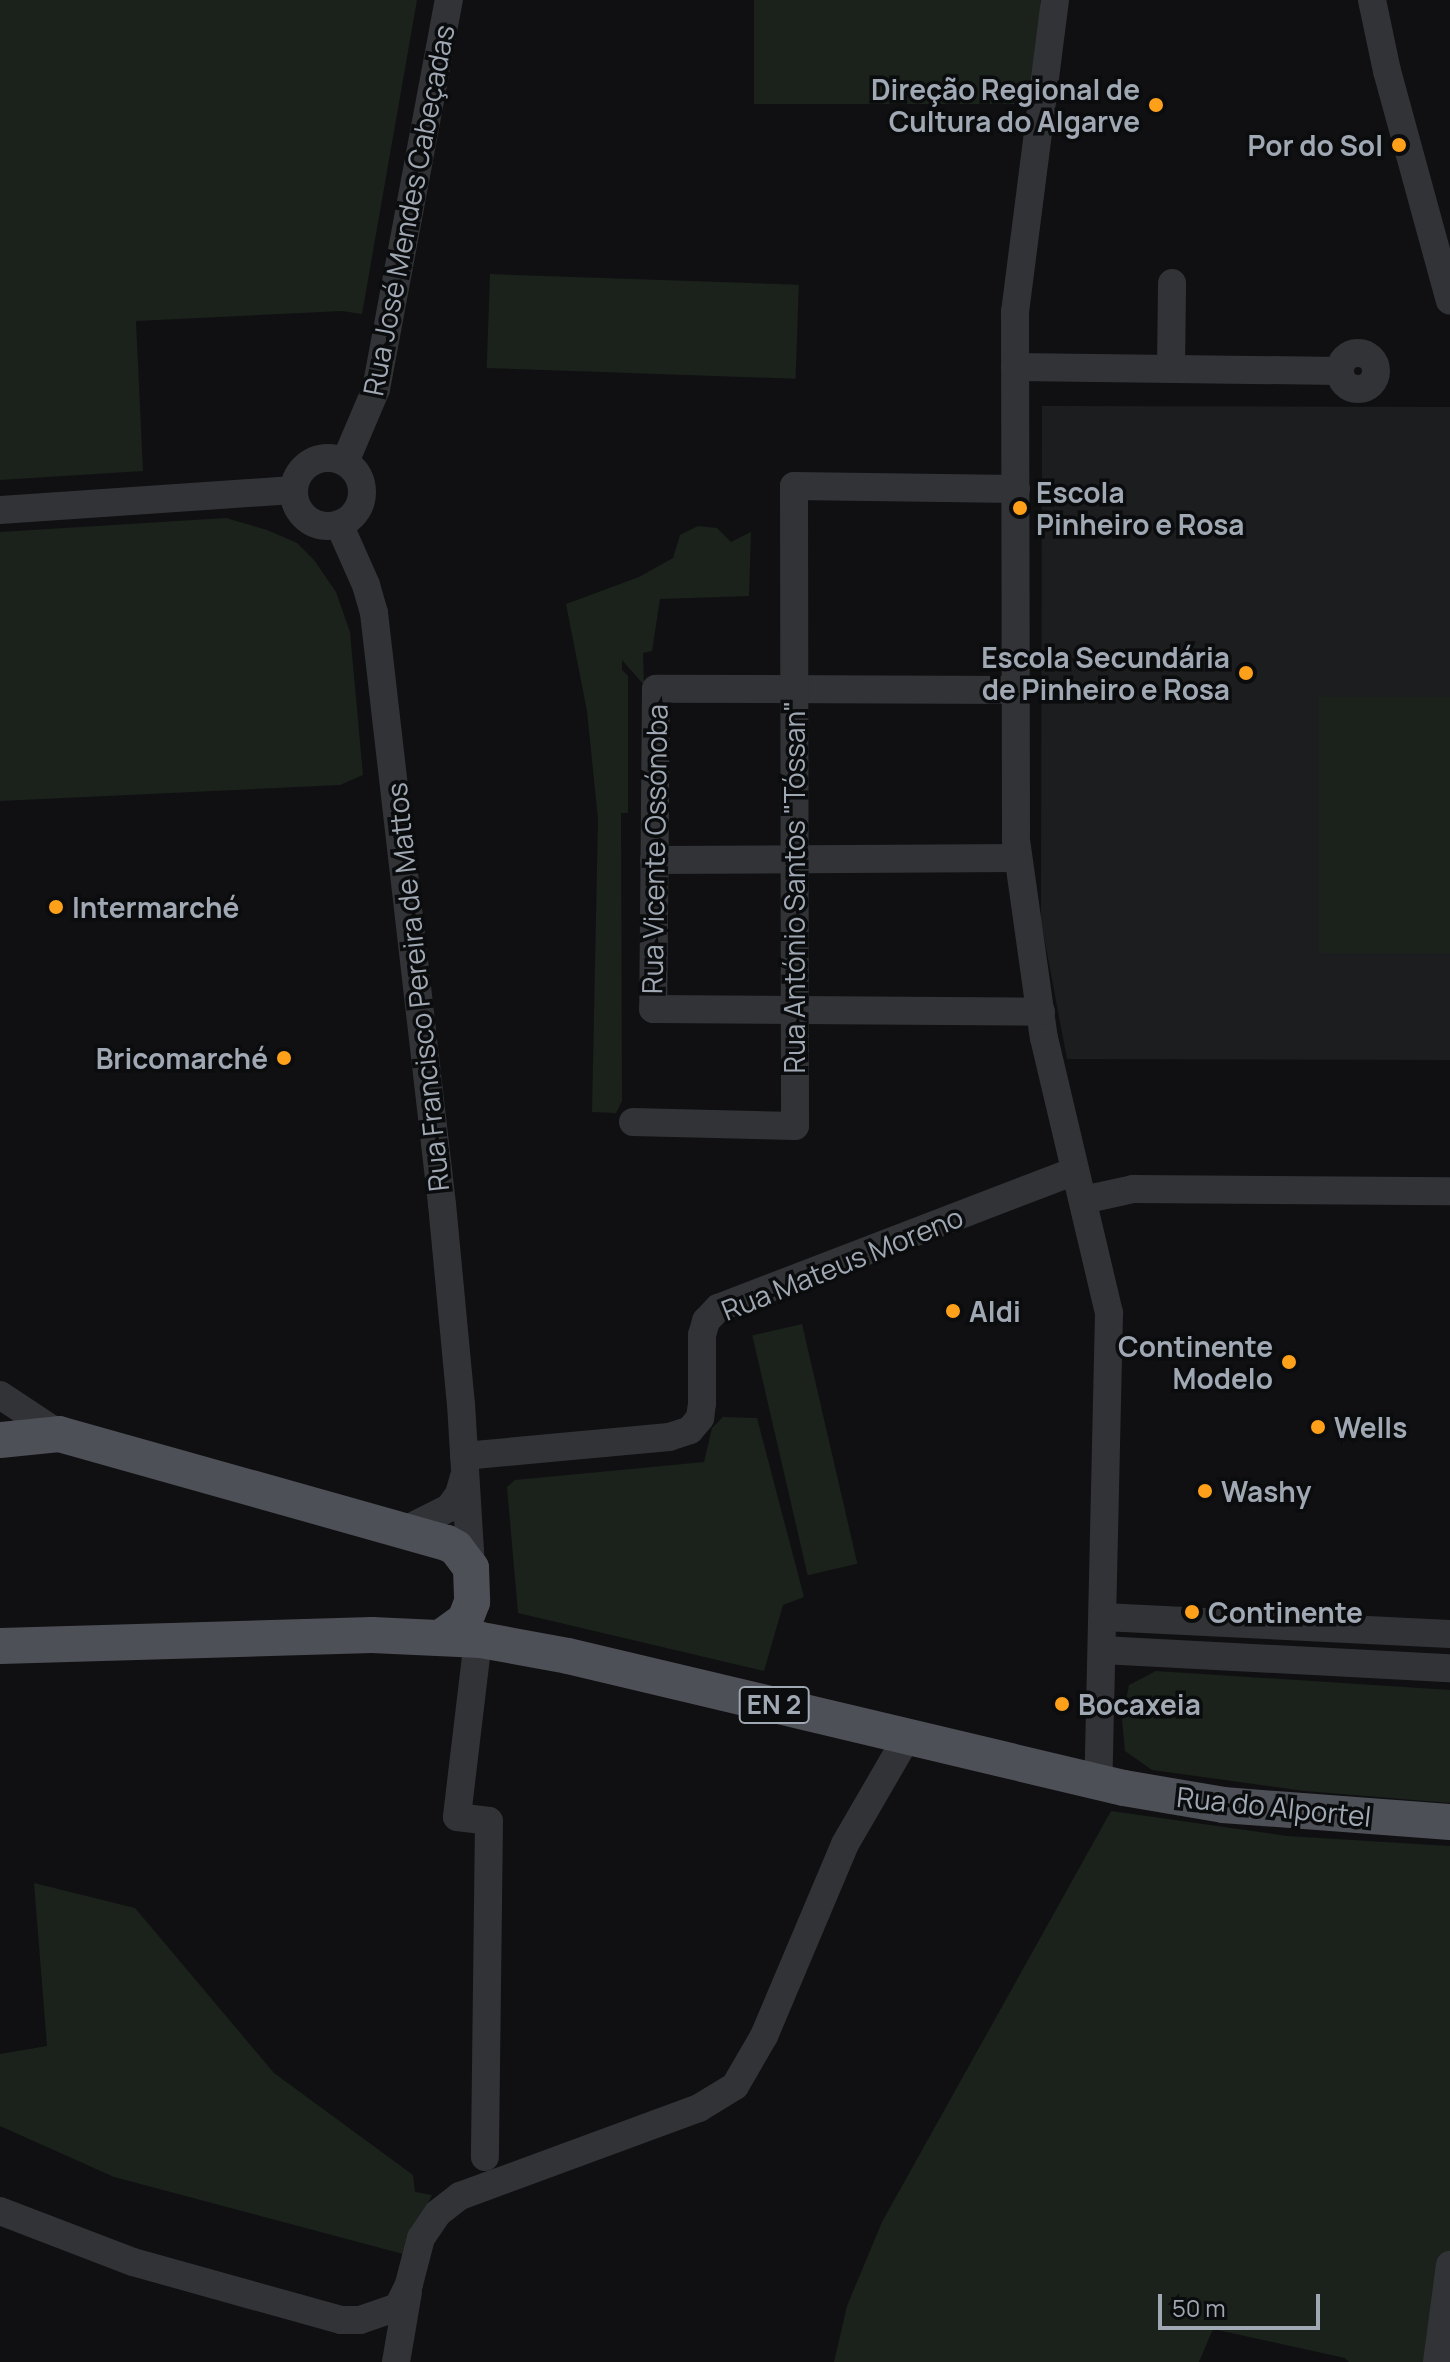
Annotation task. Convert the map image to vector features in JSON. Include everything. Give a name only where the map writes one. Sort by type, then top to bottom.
[{"type":"main road","points":[[0,1440],[59,1434],[405,1530],[456,1548],[492,1621],[516,1646]]},
{"type":"main road","points":[[460,1638],[458,1628],[471,1611],[471,1573]]},
{"type":"main road","name":"EN 2","points":[[0,1646],[460,1638],[516,1646],[1098,1782]]},
{"type":"main road","name":"Rua do Alportel","points":[[1098,1782],[1223,1805],[1450,1822]]},
{"type":"street","name":"Rua José Mendes Cabeçadas","points":[[345,462],[376,389],[449,0]]},
{"type":"street","points":[[1055,0],[1015,312],[1018,858],[1044,1038],[1109,1313],[1098,1782]]},
{"type":"street","points":[[1372,0],[1387,71],[1450,301]]},
{"type":"street","points":[[1171,369],[1172,283]]},
{"type":"street","points":[[1015,367],[1340,371]]},
{"type":"street","points":[[334,458],[345,462],[353,469],[362,490],[356,511],[339,524],[328,526],[307,519],[299,511],[293,490],[296,479],[311,462],[334,458]]},
{"type":"street","name":"Rua António Santos \"Tóssan\"","points":[[633,1122],[795,1126],[794,486],[1016,489]]},
{"type":"street","points":[[0,510],[293,490]]},
{"type":"street","name":"Rua Francisco Pereira de Mattos","points":[[339,524],[366,585],[374,613],[442,1204],[465,1464],[471,1573]]},
{"type":"street","points":[[792,688],[1016,690]]},
{"type":"street","name":"Rua Vicente Ossónoba","points":[[792,688],[656,689],[653,1009],[794,1011]]},
{"type":"street","points":[[654,860],[1018,858]]},
{"type":"street","points":[[794,1011],[1041,1012]]},
{"type":"street","name":"Rua Mateus Moreno","points":[[465,1464],[669,1437],[690,1430],[700,1418],[702,1409],[702,1335],[706,1321],[718,1308],[1075,1171]]},
{"type":"street","points":[[1083,1200],[1133,1189],[1436,1191]]},
{"type":"street","points":[[0,1395],[59,1434]]},
{"type":"street","points":[[405,1530],[449,1508],[459,1494],[465,1464]]},
{"type":"street","points":[[1103,1617],[1450,1634]]},
{"type":"street","points":[[460,1638],[457,1817],[489,1821],[485,2157]]},
{"type":"street","points":[[1102,1650],[1450,1668]]},
{"type":"street","points":[[396,2362],[409,2284],[421,2238],[438,2213],[460,2196],[699,2108],[735,2086],[764,2036],[845,1844],[907,1737]]},
{"type":"street","points":[[0,2211],[133,2262],[341,2320],[370,2318],[398,2307],[409,2284]]},
{"type":"street","points":[[1437,2362],[1450,2265]]},
{"type":"shaded area","points":[[0,0],[417,0],[362,314],[342,311],[136,321],[143,471],[0,480]]},
{"type":"shaded area","points":[[754,0],[1040,0],[1040,104],[754,104]]},
{"type":"shaded area","points":[[490,274],[799,285],[796,379],[487,368]]},
{"type":"shaded area","name":"Escola Secundária de Pinheiro e Rosa","points":[[1042,406],[1450,407],[1450,1060],[1067,1059],[1041,921]]},
{"type":"shaded area","points":[[226,518],[297,543],[314,560],[336,592],[350,632],[363,775],[340,785],[0,801],[0,532]]},
{"type":"shaded area","points":[[698,526],[717,528],[731,542],[751,532],[749,596],[660,599],[652,651],[643,653],[644,685],[622,660],[622,670],[628,676],[628,813],[621,813],[622,1101],[616,1113],[592,1112],[598,819],[587,711],[566,604],[639,577],[673,558],[680,535]]},
{"type":"shaded area","points":[[1319,697],[1450,697],[1450,953],[1319,953]]},
{"type":"shaded area","points":[[802,1324],[857,1564],[808,1575],[752,1335]]},
{"type":"shaded area","points":[[723,1417],[757,1418],[804,1597],[783,1605],[764,1671],[518,1613],[507,1487],[515,1480],[704,1462],[712,1428]]},
{"type":"shaded area","points":[[1156,1671],[1450,1690],[1450,1803],[1305,1791],[1152,1770],[1125,1751],[1122,1719],[1129,1685]]},
{"type":"shaded area","points":[[1111,1811],[1287,1836],[1450,1846],[1450,2362],[1349,2362],[1345,2358],[1213,2329],[1199,2362],[834,2362],[847,2306],[882,2222]]},
{"type":"shaded area","points":[[34,1883],[135,1908],[274,2073],[413,2175],[415,2192],[432,2195],[403,2254],[114,2177],[0,2126],[0,2054],[47,2046]]},
{"type":"place","name":"Direção Regional de Cultura do Algarve","points":[[1156,105]]},
{"type":"place","name":"Por do Sol","points":[[1399,145]]},
{"type":"place","name":"Escola Pinheiro e Rosa","points":[[1020,508]]},
{"type":"place","name":"Escola Secundária de Pinheiro e Rosa","points":[[1246,673]]},
{"type":"place","name":"Intermarché","points":[[56,907]]},
{"type":"place","name":"Bricomarché","points":[[284,1058]]},
{"type":"place","name":"Aldi","points":[[953,1311]]},
{"type":"place","name":"Continente Modelo","points":[[1289,1362]]},
{"type":"place","name":"Wells","points":[[1318,1427]]},
{"type":"place","name":"Washy","points":[[1205,1491]]},
{"type":"place","name":"Continente","points":[[1192,1612]]},
{"type":"place","name":"Bocaxeia","points":[[1062,1704]]}]
